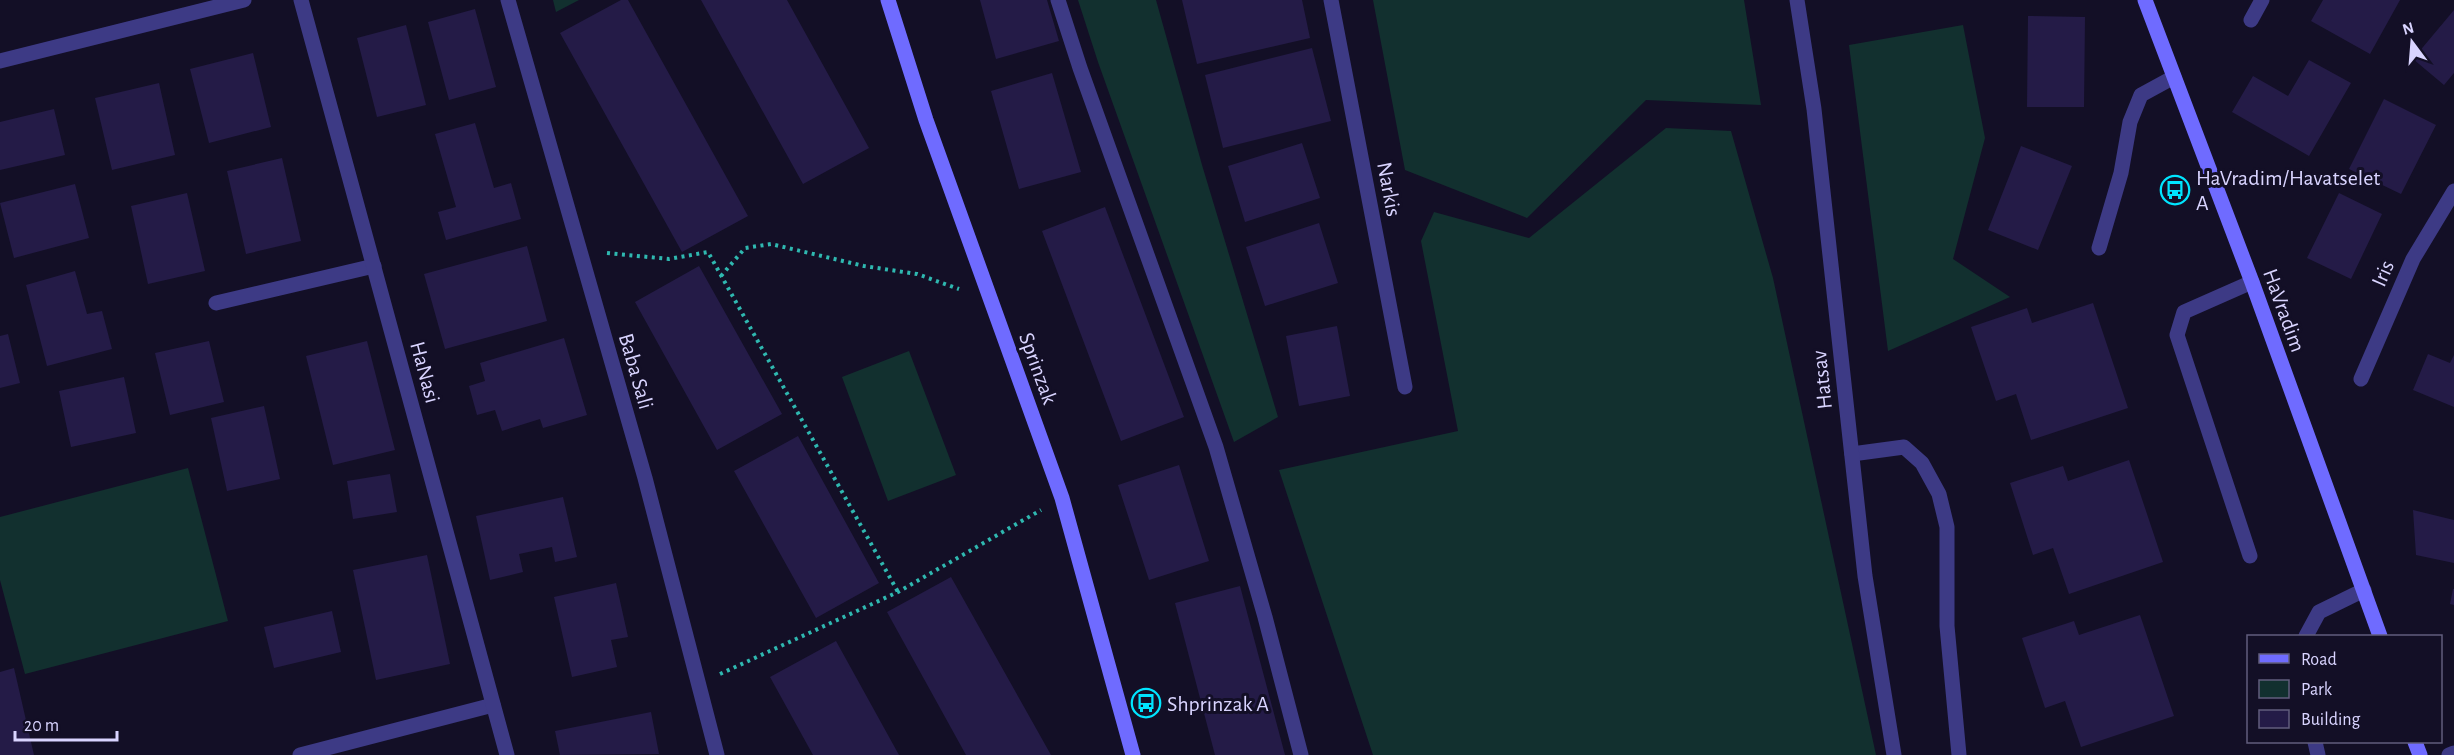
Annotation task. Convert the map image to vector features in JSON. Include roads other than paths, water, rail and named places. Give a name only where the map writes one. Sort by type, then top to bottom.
[{"type":"street","points":[[0,61],[244,0]]},
{"type":"street","name":"HaNasi","points":[[301,0],[507,755]]},
{"type":"street","name":"Baba Sali","points":[[508,0],[645,478],[717,755]]},
{"type":"street","name":"Sprinzak","points":[[888,0],[926,120],[1062,498],[1133,755]]},
{"type":"street","points":[[1058,0],[1080,68],[1216,447],[1265,617],[1301,755]]},
{"type":"street","name":"Narkis","points":[[1331,0],[1405,387]]},
{"type":"street","name":"Hatsav","points":[[1797,0],[1814,109],[1865,576],[1894,755]]},
{"type":"street","name":"HaVradim","points":[[2145,0],[2252,282],[2380,635]]},
{"type":"street","points":[[2251,20],[2262,0]]},
{"type":"street","points":[[2099,248],[2121,173],[2130,122],[2141,95],[2174,77]]},
{"type":"street","name":"Iris","points":[[2361,379],[2413,259],[2454,191]]},
{"type":"street","points":[[216,303],[374,266]]},
{"type":"street","points":[[2250,556],[2177,335],[2184,312],[2252,282]]},
{"type":"street","points":[[1852,454],[1904,447],[1922,463],[1939,494],[1947,527],[1947,626],[1955,735],[1959,755]]},
{"type":"street","points":[[2307,635],[2319,612],[2364,590]]},
{"type":"street","points":[[300,755],[493,705]]},
{"type":"street","points":[[2449,755],[2454,753]]},
{"type":"place","name":"HaVradim/Havatselet A","points":[[2175,190]]},
{"type":"place","name":"Shprinzak A","points":[[1146,703]]}]
